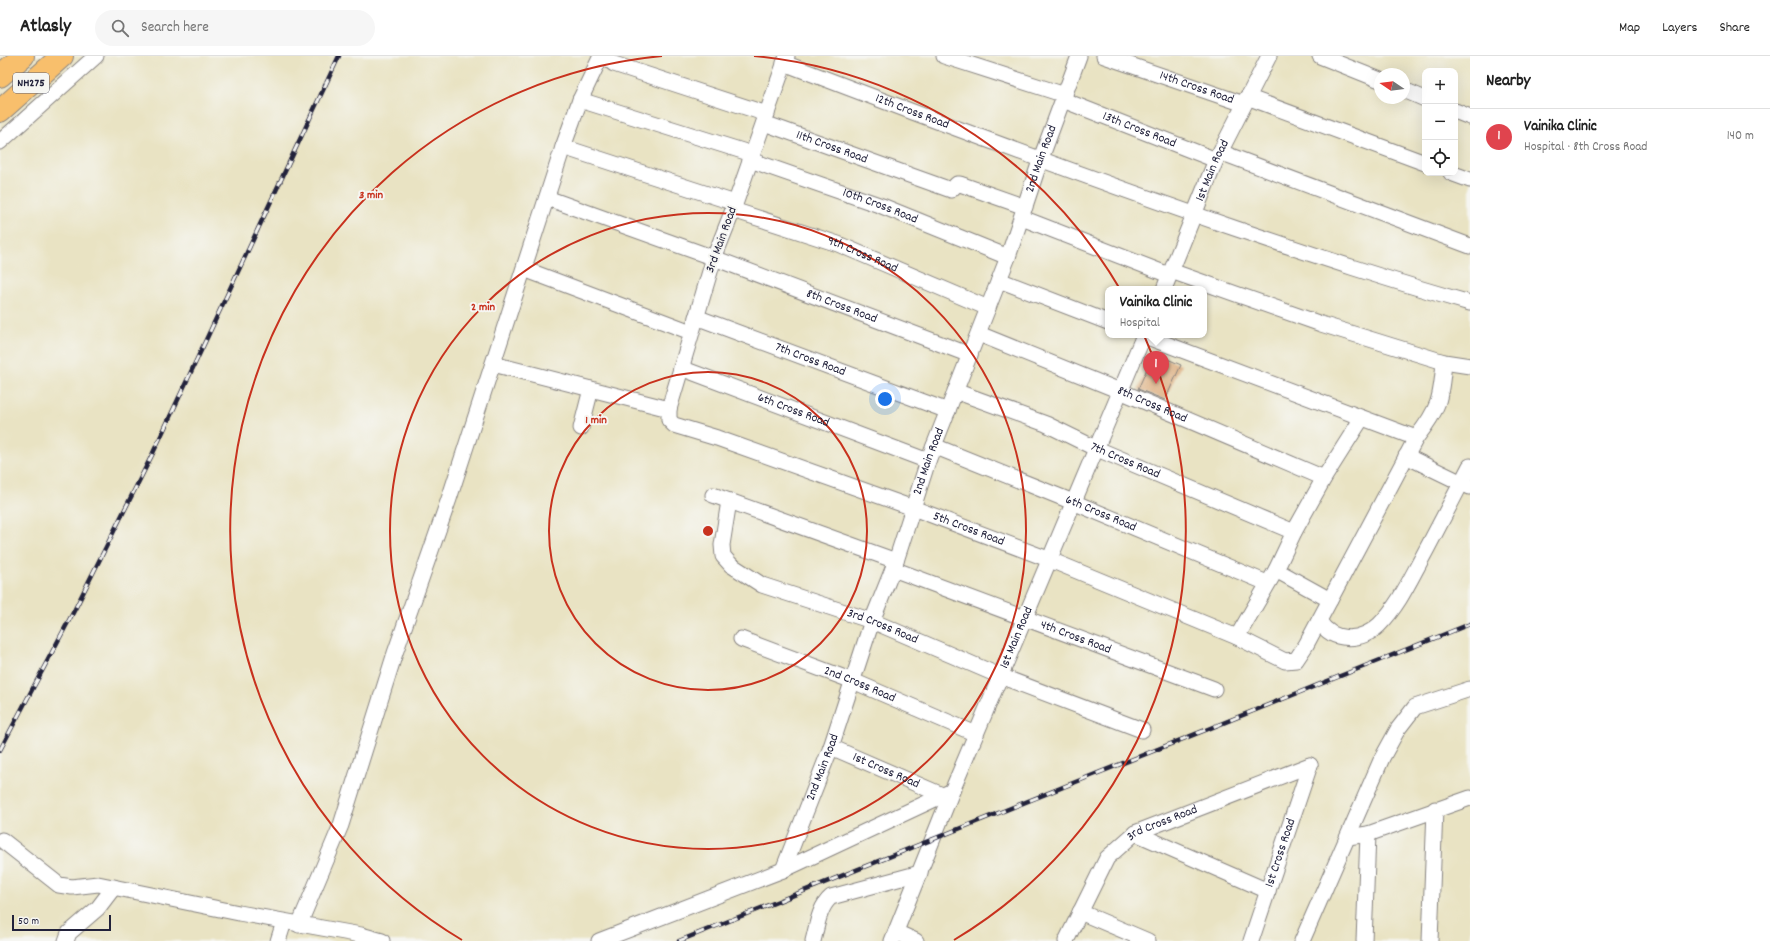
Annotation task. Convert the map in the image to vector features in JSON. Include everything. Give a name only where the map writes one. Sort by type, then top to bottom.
[{"type":"highway","name":"NH275","points":[[0,76],[23,56]]},
{"type":"highway","name":"NH275","points":[[0,111],[62,56]]},
{"type":"street","points":[[0,142],[96,56]]},
{"type":"street","points":[[278,941],[291,923],[341,825],[395,653],[449,499],[563,147],[580,100],[601,56]]},
{"type":"street","name":"11th Cross Road","points":[[604,56],[614,64],[766,118],[951,190],[957,184],[960,184],[1023,213]]},
{"type":"street","name":"13th Cross Road","points":[[944,56],[1064,98],[1218,156],[1470,246]]},
{"type":"street","name":"2nd Main Road","points":[[784,870],[831,747],[872,621],[895,565],[928,461],[979,334],[1079,56]]},
{"type":"street","name":"14th Cross Road","points":[[1104,56],[1246,100],[1422,162]]},
{"type":"street","name":"1st Main Road","points":[[1168,278],[1218,156],[1269,56]]},
{"type":"street","points":[[1320,56],[1374,78]]},
{"type":"street","name":"3rd Main Road","points":[[669,409],[714,258],[766,118],[785,58]]},
{"type":"street","name":"12th Cross Road","points":[[785,58],[1040,161],[1328,260],[1470,302]]},
{"type":"street","points":[[1410,93],[1422,98]]},
{"type":"street","name":"10th Cross Road","points":[[580,100],[662,126],[751,157],[882,206],[1008,256]]},
{"type":"street","points":[[1458,112],[1470,117]]},
{"type":"street","name":"9th Cross Road","points":[[563,147],[662,179],[838,244],[988,308]]},
{"type":"street","points":[[1458,176],[1470,180]]},
{"type":"street","name":"8th Cross Road","points":[[547,198],[714,258],[970,355]]},
{"type":"street","points":[[1023,213],[1168,278],[1195,286]]},
{"type":"street","points":[[524,270],[691,332]]},
{"type":"street","points":[[999,280],[1105,321]]},
{"type":"street","points":[[1207,290],[1444,362],[1470,366]]},
{"type":"street","name":"7th Cross Road","points":[[696,317],[948,411]]},
{"type":"street","name":"8th Cross Road","points":[[979,334],[1120,390],[1324,478]]},
{"type":"street","name":"1st Main Road","points":[[894,937],[920,873],[947,793],[976,734],[1142,338]]},
{"type":"street","points":[[1151,338],[1416,438]]},
{"type":"street","points":[[1444,362],[1442,392],[1436,408],[1406,456],[1319,621],[1323,628],[1331,634],[1343,638],[1354,638],[1365,635],[1379,625],[1398,602],[1466,485],[1470,466]]},
{"type":"street","points":[[493,364],[669,409]]},
{"type":"street","name":"6th Cross Road","points":[[681,368],[928,461]]},
{"type":"street","points":[[581,428],[591,389]]},
{"type":"street","name":"7th Cross Road","points":[[955,391],[1046,424],[1095,448],[1294,532]]},
{"type":"street","name":"5th Cross Road","points":[[669,409],[669,420],[674,425],[725,441],[913,508],[1048,559],[1237,637],[1285,661],[1296,660],[1319,621]]},
{"type":"street","points":[[1237,637],[1267,583],[1276,570],[1294,532],[1324,478],[1362,418]]},
{"type":"street","name":"6th Cross Road","points":[[934,446],[1267,583]]},
{"type":"street","points":[[1406,456],[1466,485]]},
{"type":"street","name":"4th Cross Road","points":[[713,495],[895,565],[1025,618],[1214,689]]},
{"type":"street","name":"3rd Cross Road","points":[[730,501],[722,545],[723,556],[731,565],[762,585],[872,621],[1000,676],[1142,730]]},
{"type":"street","points":[[1276,570],[1330,600]]},
{"type":"street","name":"2nd Cross Road","points":[[741,639],[853,681],[976,734]]},
{"type":"street","points":[[1308,937],[1348,837],[1382,758],[1398,729],[1415,707],[1470,689]]},
{"type":"street","name":"1st Cross Road","points":[[831,747],[947,793]]},
{"type":"street","name":"3rd Cross Road","points":[[1066,941],[1107,858],[1135,834],[1310,765]]},
{"type":"street","name":"1st Cross Road","points":[[1251,941],[1310,765]]},
{"type":"street","points":[[599,941],[784,870],[947,793]]},
{"type":"street","points":[[1348,837],[1368,834],[1435,809],[1470,798]]},
{"type":"street","points":[[1430,941],[1435,809]]},
{"type":"street","points":[[1135,834],[1268,891]]},
{"type":"street","points":[[1364,941],[1368,834]]},
{"type":"street","points":[[2,840],[59,884],[72,888],[98,884],[291,923],[361,935],[382,941]]},
{"type":"street","points":[[813,941],[822,909],[831,897],[920,873]]},
{"type":"street","points":[[66,941],[69,933],[98,908],[114,887]]},
{"type":"street","points":[[1080,912],[1148,941]]},
{"type":"street","points":[[894,937],[916,941]]},
{"type":"building","points":[[1154,353],[1181,365],[1165,400],[1138,389]]},
{"type":"railway","points":[[0,750],[75,609],[153,453],[339,56]]},
{"type":"railway","points":[[679,941],[1470,624]]},
{"type":"place","name":"Vainika Clinic","points":[[1156,384]]}]
